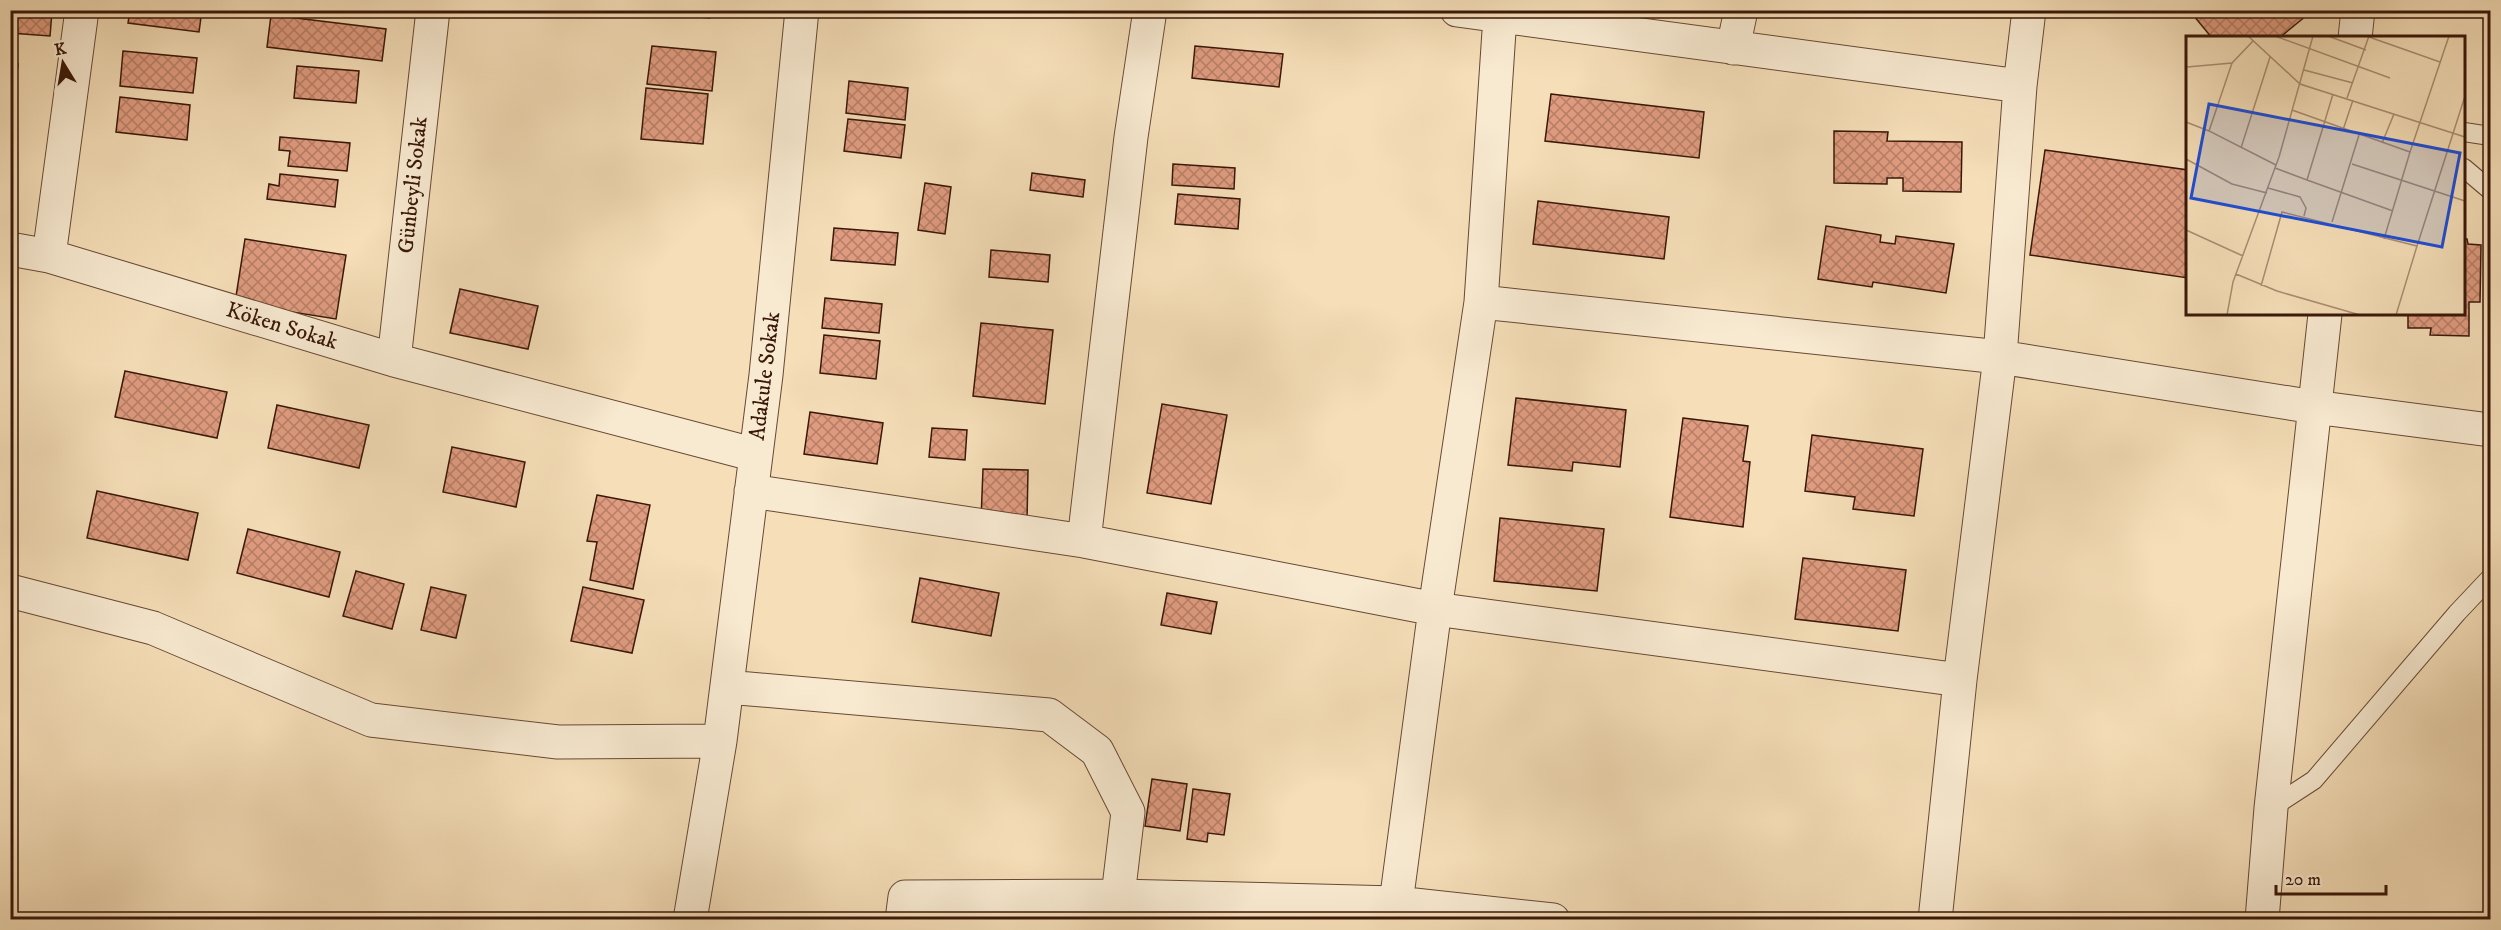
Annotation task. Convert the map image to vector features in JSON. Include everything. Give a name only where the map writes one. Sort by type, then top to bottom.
[{"type":"street","points":[[50,256],[82,10]]},
{"type":"street","name":"Günbeyli Sokak","points":[[394,360],[433,10]]},
{"type":"street","name":"Adakule Sokak","points":[[690,920],[720,741],[766,375],[802,10]]},
{"type":"street","points":[[1084,541],[1130,149],[1150,10]]},
{"type":"street","points":[[1456,10],[2020,86]]},
{"type":"street","points":[[1733,48],[1741,10]]},
{"type":"street","points":[[1935,920],[1960,680],[2000,357],[2020,86],[2029,10]]},
{"type":"street","points":[[2355,36],[2358,10]]},
{"type":"street","points":[[1396,903],[1435,609],[1481,302],[1500,16]]},
{"type":"street","name":"Köken Sokak","points":[[10,249],[50,256],[394,360],[756,455]]},
{"type":"street","points":[[1481,302],[2000,357],[2314,406],[2490,430]]},
{"type":"street","points":[[2262,920],[2271,808],[2325,315]]},
{"type":"street","points":[[751,491],[1084,541],[1435,609],[1960,680]]},
{"type":"street","points":[[10,591],[153,628],[371,720],[558,742],[720,741]]},
{"type":"street","points":[[727,687],[1049,715],[1097,751],[1128,812],[1118,896]]},
{"type":"street","points":[[902,920],[904,897],[1118,896],[1396,903],[1552,920]]},
{"type":"lane","points":[[2465,132],[2490,136]]},
{"type":"lane","points":[[2465,170],[2490,190]]},
{"type":"lane","points":[[2271,808],[2314,780],[2457,613],[2490,578]]},
{"type":"building","points":[[10,10],[52,12],[50,36],[10,33]]},
{"type":"building","points":[[130,10],[202,10],[199,32],[128,23]]},
{"type":"building","points":[[650,10],[711,10],[710,18],[650,13]]},
{"type":"building","points":[[2189,10],[2301,10],[2306,16],[2281,36],[2210,36]]},
{"type":"building","points":[[271,15],[386,29],[382,61],[267,47]]},
{"type":"building","points":[[652,46],[716,52],[712,91],[647,84]]},
{"type":"building","points":[[1195,46],[1283,54],[1279,87],[1192,78]]},
{"type":"building","points":[[123,51],[197,58],[193,93],[120,86]]},
{"type":"building","points":[[10,63],[18,64],[13,110],[10,110]]},
{"type":"building","points":[[297,66],[359,71],[356,103],[294,98]]},
{"type":"building","points":[[849,81],[908,88],[905,120],[846,113]]},
{"type":"building","points":[[646,88],[708,94],[703,144],[641,139]]},
{"type":"building","points":[[1551,94],[1704,112],[1699,158],[1545,141]]},
{"type":"building","points":[[120,97],[190,105],[187,140],[116,132]]},
{"type":"building","points":[[848,119],[905,125],[901,158],[844,151]]},
{"type":"building","points":[[1834,131],[1888,132],[1887,141],[1962,142],[1961,192],[1903,191],[1903,178],[1887,178],[1887,184],[1834,183]]},
{"type":"building","points":[[280,137],[350,143],[347,171],[288,166],[290,151],[279,150]]},
{"type":"building","points":[[2045,150],[2186,170],[2186,278],[2030,255]]},
{"type":"building","points":[[1173,164],[1235,168],[1234,189],[1172,185]]},
{"type":"building","points":[[1032,173],[1085,180],[1083,197],[1030,190]]},
{"type":"building","points":[[280,174],[338,180],[335,207],[267,199],[269,184],[279,186]]},
{"type":"building","points":[[925,183],[951,187],[945,234],[918,230]]},
{"type":"building","points":[[1178,194],[1240,199],[1238,229],[1175,224]]},
{"type":"building","points":[[1538,201],[1669,217],[1664,259],[1533,244]]},
{"type":"building","points":[[1826,226],[1881,235],[1880,242],[1895,244],[1896,236],[1954,244],[1946,293],[1873,282],[1872,287],[1818,279]]},
{"type":"building","points":[[834,228],[898,233],[895,265],[831,260]]},
{"type":"building","points":[[245,239],[346,255],[336,319],[235,303]]},
{"type":"building","points":[[2465,239],[2468,244],[2481,245],[2480,302],[2469,302],[2469,336],[2430,335],[2431,328],[2408,328],[2408,315],[2465,315]]},
{"type":"building","points":[[991,250],[1050,255],[1048,282],[989,277]]},
{"type":"building","points":[[460,289],[538,306],[528,349],[450,333]]},
{"type":"building","points":[[825,298],[882,304],[879,333],[822,328]]},
{"type":"building","points":[[981,323],[1053,330],[1045,404],[973,396]]},
{"type":"building","points":[[824,335],[880,341],[876,379],[820,373]]},
{"type":"building","points":[[125,371],[227,392],[217,438],[115,417]]},
{"type":"building","points":[[1516,398],[1626,410],[1620,467],[1573,462],[1572,471],[1508,465]]},
{"type":"building","points":[[1162,404],[1227,415],[1211,504],[1147,493]]},
{"type":"building","points":[[277,405],[369,425],[359,468],[268,448]]},
{"type":"building","points":[[810,412],[883,423],[877,464],[804,454]]},
{"type":"building","points":[[1683,418],[1748,426],[1743,461],[1750,462],[1743,527],[1670,517]]},
{"type":"building","points":[[932,428],[967,430],[965,460],[929,457]]},
{"type":"building","points":[[1812,435],[1923,449],[1914,516],[1853,509],[1855,497],[1805,491]]},
{"type":"building","points":[[452,447],[525,462],[516,507],[443,492]]},
{"type":"building","points":[[983,469],[1028,470],[1027,521],[981,520]]},
{"type":"building","points":[[97,491],[198,513],[188,560],[87,538]]},
{"type":"building","points":[[597,495],[650,505],[633,589],[590,580],[597,542],[587,541]]},
{"type":"building","points":[[1500,518],[1604,529],[1597,591],[1494,581]]},
{"type":"building","points":[[248,529],[340,552],[329,597],[237,573]]},
{"type":"building","points":[[1803,558],[1906,570],[1898,631],[1795,619]]},
{"type":"building","points":[[356,571],[404,584],[392,629],[343,616]]},
{"type":"building","points":[[920,578],[999,593],[991,636],[912,622]]},
{"type":"building","points":[[431,587],[466,595],[456,638],[421,630]]},
{"type":"building","points":[[583,587],[644,600],[632,653],[571,641]]},
{"type":"building","points":[[1167,593],[1217,602],[1211,634],[1161,625]]},
{"type":"building","points":[[1152,779],[1187,784],[1180,831],[1145,826]]},
{"type":"building","points":[[1193,789],[1230,794],[1224,835],[1208,833],[1207,842],[1187,839]]}]
